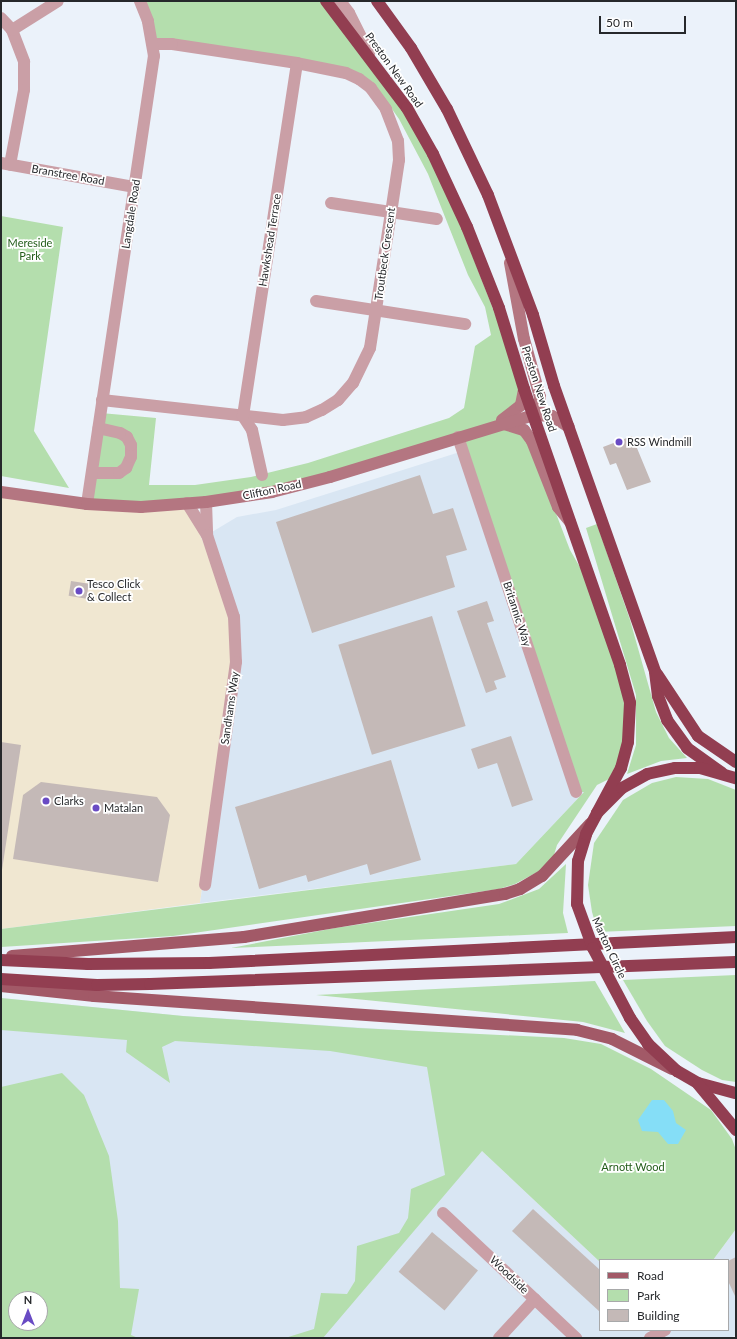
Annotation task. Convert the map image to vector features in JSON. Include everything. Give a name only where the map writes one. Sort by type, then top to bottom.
[{"type":"highway","name":"Preston New Road","points":[[326,1],[407,108],[433,154],[464,221],[500,308],[524,389],[620,665],[630,703],[630,729],[625,755],[614,783],[595,817]]},
{"type":"highway","name":"Preston New Road","points":[[378,1],[411,48],[447,109],[485,189],[507,244],[569,427],[655,672],[658,696],[673,730],[695,756],[722,773]]},
{"type":"highway","points":[[655,672],[698,736],[736,762]]},
{"type":"highway","name":"Marton Circle","points":[[736,778],[722,773],[689,767],[647,774],[622,788],[595,817],[578,861],[577,904],[593,948],[630,1018],[648,1044],[677,1071],[698,1083],[736,1093]]},
{"type":"highway","points":[[1,958],[88,964],[209,963],[736,937]]},
{"type":"highway","points":[[1,979],[97,984],[150,984],[736,962]]},
{"type":"highway","points":[[698,1083],[736,1130]]},
{"type":"main road","points":[[1,958],[244,937],[505,894],[520,889],[542,876],[595,817]]},
{"type":"main road","points":[[1,986],[94,996],[577,1030],[612,1039],[677,1071]]},
{"type":"street","points":[[12,30],[58,1]]},
{"type":"street","name":"Langdale Road","points":[[87,504],[153,69],[153,44],[140,1]]},
{"type":"street","points":[[340,1],[349,13],[375,65]]},
{"type":"street","points":[[1,18],[12,30],[24,62],[25,73],[6,164]]},
{"type":"street","name":"Troutbeck Crescent","points":[[102,400],[284,420],[306,417],[338,400],[353,383],[364,363],[374,334],[398,160],[398,141],[386,109],[371,88],[359,79],[346,73],[297,63],[172,44],[153,44]]},
{"type":"street","name":"Hawkshead Terrace","points":[[243,416],[297,63]]},
{"type":"street","name":"Branstree Road","points":[[6,164],[135,187]]},
{"type":"street","points":[[330,203],[436,219]]},
{"type":"street","points":[[507,244],[523,334],[540,397],[540,404],[534,415],[552,416],[569,427]]},
{"type":"street","points":[[316,301],[466,324]]},
{"type":"street","points":[[461,436],[471,428],[508,418],[521,405],[524,389]]},
{"type":"street","name":"Clifton Road","points":[[1,492],[87,504],[141,507],[206,502],[272,492],[534,415]]},
{"type":"street","points":[[243,416],[252,430],[262,474]]},
{"type":"street","points":[[504,424],[524,430],[532,441],[558,507],[572,524]]},
{"type":"street","points":[[92,473],[119,473],[126,468],[131,456],[131,445],[127,437],[120,432],[98,428]]},
{"type":"street","name":"Britannic Way","points":[[461,436],[576,792]]},
{"type":"street","name":"Sandhams Way","points":[[206,502],[207,535]]},
{"type":"street","name":"Sandhams Way","points":[[188,503],[207,535],[234,617],[236,662],[205,885]]},
{"type":"street","name":"Woodside","points":[[443,1213],[576,1338]]},
{"type":"street","points":[[499,1338],[534,1299]]},
{"type":"street","points":[[650,1338],[663,1331]]},
{"type":"shaded area","points":[[463,451],[576,792],[585,791],[516,864],[200,903],[236,662],[234,617],[207,535],[237,517],[276,510]]},
{"type":"shaded area","points":[[1,492],[87,504],[187,503],[234,617],[236,662],[200,903],[1,929]]},
{"type":"shaded area","points":[[1,998],[183,1016],[427,1032],[482,1151],[599,1261],[599,1331],[729,1331],[729,1259],[714,1259],[736,1229],[736,1335],[730,1338],[1,1338]]},
{"type":"green space","points":[[140,1],[326,1],[433,154],[524,389],[507,426],[524,430],[570,550],[581,569],[620,665],[628,742],[609,779],[597,785],[557,845],[554,855],[541,870],[515,884],[499,889],[173,936],[1,947],[1,929],[516,864],[584,792],[576,792],[458,437],[237,498],[87,504],[101,413],[156,418],[149,485],[195,485],[251,477],[308,463],[449,418],[464,408],[475,346],[491,335],[485,307],[468,275],[428,174],[399,119],[375,85],[359,79],[153,44]]},
{"type":"green space","name":"Mereside Park","points":[[1,216],[63,227],[34,431],[69,488],[1,476]]},
{"type":"green space","points":[[597,524],[630,620],[656,712],[669,738],[687,758],[661,761],[627,774],[636,745],[636,695],[586,528]]},
{"type":"green space","points":[[676,777],[708,779],[736,790],[736,926],[598,932],[592,912],[588,885],[594,843],[623,800],[652,783]]},
{"type":"green space","points":[[566,864],[563,913],[568,933],[231,948],[335,928],[499,904],[539,889]]},
{"type":"green space","points":[[736,975],[736,1082],[722,1080],[702,1070],[665,1046],[647,1021],[623,980]]},
{"type":"green space","points":[[595,981],[625,1033],[583,1022],[316,995]]},
{"type":"green space","name":"Arnott Wood","points":[[1,998],[183,1016],[358,1028],[564,1038],[601,1044],[651,1069],[711,1110],[732,1139],[736,1150],[736,1229],[714,1259],[599,1259],[599,1261],[482,1151],[323,1338],[285,1338],[314,1329],[321,1293],[347,1294],[355,1281],[357,1246],[399,1233],[408,1218],[411,1189],[445,1175],[427,1067],[330,1051],[175,1041],[162,1047],[170,1083],[126,1052],[127,1040],[1,1030]]},
{"type":"green space","points":[[62,1073],[84,1095],[109,1156],[118,1221],[120,1288],[139,1289],[131,1335],[138,1338],[1,1338],[1,1087]]},
{"type":"water","points":[[652,1100],[664,1100],[673,1111],[676,1123],[686,1130],[678,1144],[668,1144],[658,1132],[642,1131],[638,1120]]},
{"type":"building","points":[[632,436],[651,482],[627,490],[616,463],[610,465],[603,447]]},
{"type":"building","points":[[420,475],[433,514],[453,508],[467,550],[446,556],[455,587],[312,633],[276,522]]},
{"type":"building","name":"Tesco Click & Collect","points":[[71,581],[89,584],[86,599],[69,596]]},
{"type":"building","points":[[487,601],[494,621],[487,623],[506,677],[494,681],[497,689],[486,693],[457,611]]},
{"type":"building","points":[[432,616],[466,726],[372,755],[338,645]]},
{"type":"building","points":[[511,736],[533,800],[512,807],[497,763],[478,769],[471,749]]},
{"type":"building","points":[[1,742],[21,745],[2,870],[1,870]]},
{"type":"building","points":[[391,760],[421,860],[370,875],[367,864],[308,882],[306,875],[259,889],[235,807]]},
{"type":"building","points":[[41,782],[157,797],[170,815],[158,882],[13,859],[23,795]]},
{"type":"building","points":[[533,1209],[599,1269],[599,1311],[512,1231]]},
{"type":"building","points":[[432,1232],[478,1271],[445,1310],[399,1272]]},
{"type":"building","points":[[736,1257],[736,1298],[729,1283],[729,1260]]},
{"type":"place","name":"RSS Windmill","points":[[619,442]]},
{"type":"place","name":"Tesco Click & Collect","points":[[79,591]]},
{"type":"place","name":"Clarks","points":[[46,801]]},
{"type":"place","name":"Matalan","points":[[96,808]]}]
